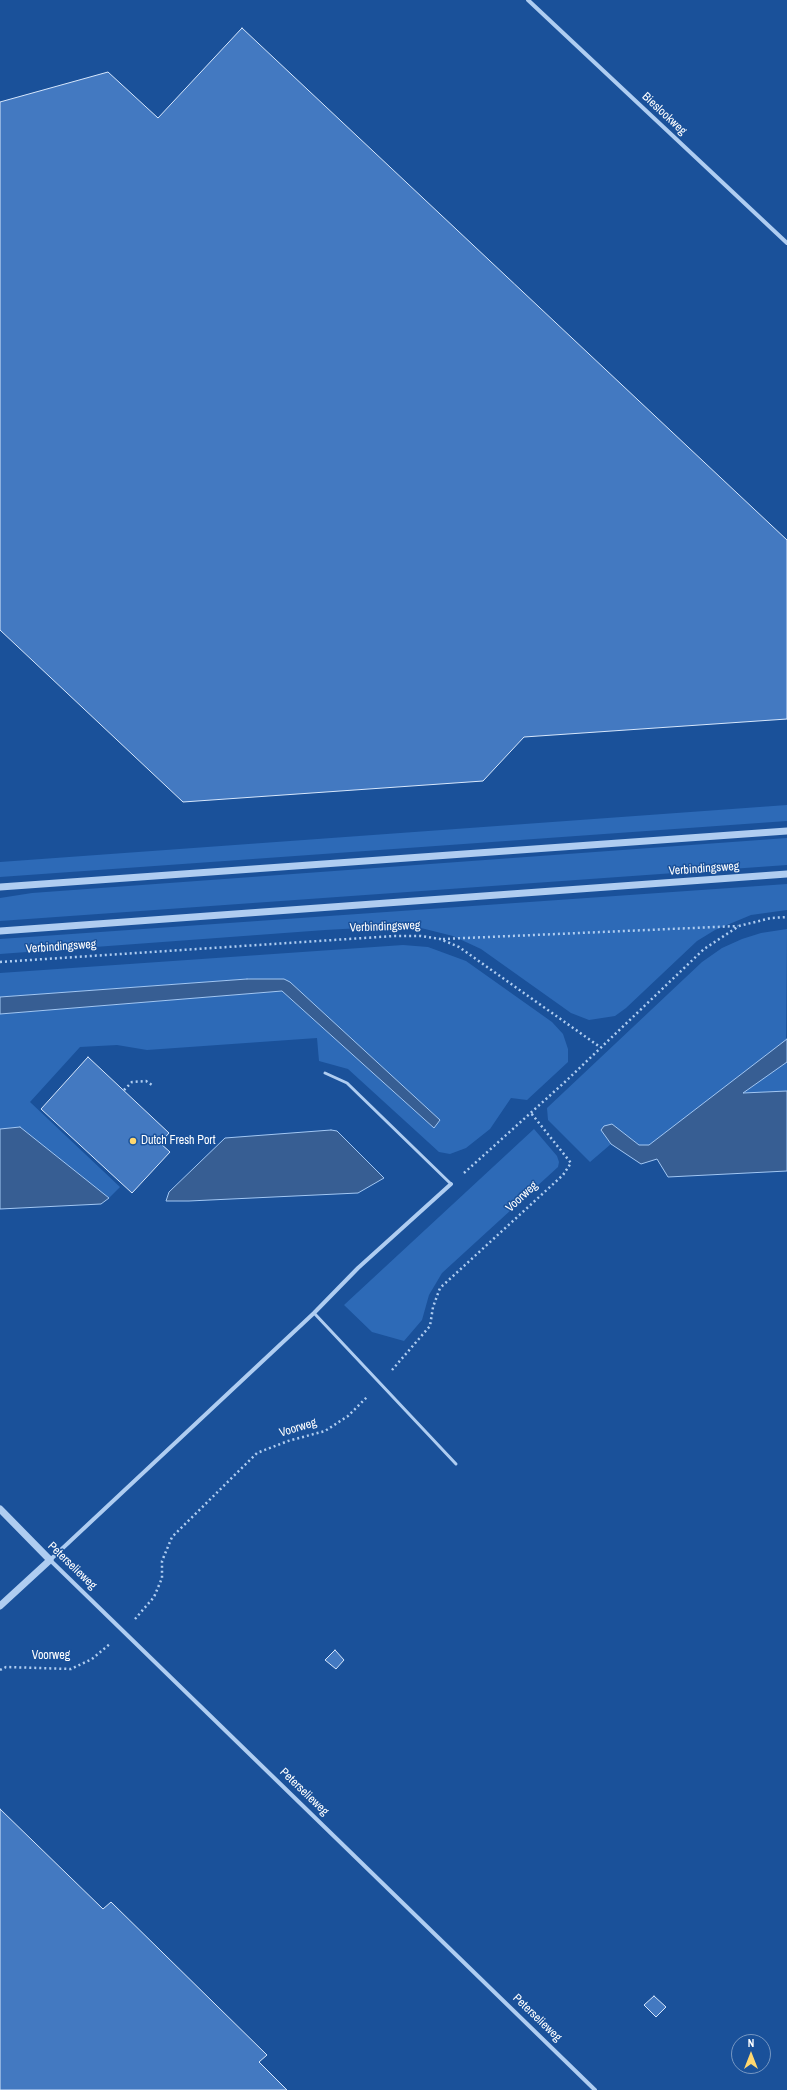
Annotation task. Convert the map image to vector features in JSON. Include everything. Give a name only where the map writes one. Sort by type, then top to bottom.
[{"type":"street","name":"Bieslookweg","points":[[528,0],[787,243]]},
{"type":"street","points":[[0,887],[787,831]]},
{"type":"street","name":"Verbindingsweg","points":[[0,931],[787,874]]},
{"type":"street","points":[[0,1606],[314,1313],[358,1268],[451,1184]]},
{"type":"street","name":"Peterselieweg","points":[[0,1509],[50,1560],[595,2090]]},
{"type":"lane","points":[[325,1073],[346,1083],[451,1184]]},
{"type":"lane","points":[[314,1313],[456,1464]]},
{"type":"path","points":[[440,939],[739,926],[771,918],[787,917]]},
{"type":"path","points":[[451,1184],[530,1113],[704,949],[739,926]]},
{"type":"path","name":"Verbindingsweg","points":[[0,962],[416,935],[440,939],[459,947],[600,1047]]},
{"type":"path","points":[[124,1090],[132,1082],[146,1081],[152,1085]]},
{"type":"path","name":"Voorweg","points":[[0,1670],[6,1667],[71,1670],[92,1659],[124,1632],[154,1597],[162,1578],[162,1562],[172,1537],[257,1454],[288,1441],[325,1431],[348,1416],[380,1384],[430,1326],[440,1288],[563,1174],[571,1163],[530,1113]]},
{"type":"shaded area","points":[[787,805],[787,821],[0,877],[0,862]]},
{"type":"shaded area","points":[[787,838],[787,865],[0,921],[0,898],[32,893]]},
{"type":"shaded area","points":[[787,884],[787,910],[751,915],[715,930],[697,941],[626,1008],[615,1016],[589,1020],[571,1013],[481,949],[453,936],[417,927],[398,926],[325,930],[0,954],[0,939]]},
{"type":"shaded area","points":[[787,929],[786,1041],[649,1145],[639,1145],[612,1124],[606,1137],[611,1144],[590,1162],[548,1120],[547,1108],[702,962],[722,948],[742,939],[761,933]]},
{"type":"shaded area","points":[[403,945],[428,947],[466,961],[552,1022],[563,1034],[568,1049],[568,1062],[527,1100],[511,1098],[490,1129],[466,1148],[450,1154],[439,1152],[348,1069],[319,1061],[317,1038],[147,1050],[117,1045],[80,1047],[30,1102],[120,1187],[109,1198],[20,1127],[0,1129],[0,1014],[282,991],[434,1128],[290,982],[247,979],[0,997],[0,973]]},
{"type":"shaded area","points":[[247,979],[284,979],[290,982],[440,1120],[434,1128],[282,991],[0,1014],[0,997]]},
{"type":"shaded area","points":[[787,1039],[787,1062],[743,1093],[787,1091],[787,1171],[668,1177],[657,1159],[641,1164],[611,1144],[601,1130],[604,1126],[612,1124],[639,1145],[649,1145]]},
{"type":"shaded area","points":[[787,1062],[787,1091],[742,1093]]},
{"type":"shaded area","points":[[20,1127],[109,1198],[101,1204],[0,1209],[0,1129]]},
{"type":"shaded area","points":[[534,1129],[557,1156],[559,1162],[558,1167],[442,1273],[429,1295],[422,1320],[404,1341],[372,1332],[344,1305]]},
{"type":"shaded area","points":[[331,1130],[337,1131],[384,1178],[358,1193],[166,1201],[169,1192],[225,1138]]},
{"type":"building","points":[[242,28],[787,540],[787,719],[524,737],[483,781],[183,802],[0,630],[0,102],[108,72],[158,118]]},
{"type":"building","points":[[88,1057],[169,1133],[160,1143],[170,1152],[132,1193],[41,1109]]},
{"type":"building","points":[[335,1650],[344,1660],[336,1669],[325,1660]]},
{"type":"building","points":[[0,1809],[103,1909],[111,1902],[267,2055],[259,2062],[287,2090],[0,2090]]},
{"type":"building","points":[[654,1996],[666,2007],[656,2017],[644,2005]]},
{"type":"place","name":"Dutch Fresh Port","points":[[133,1141]]}]
